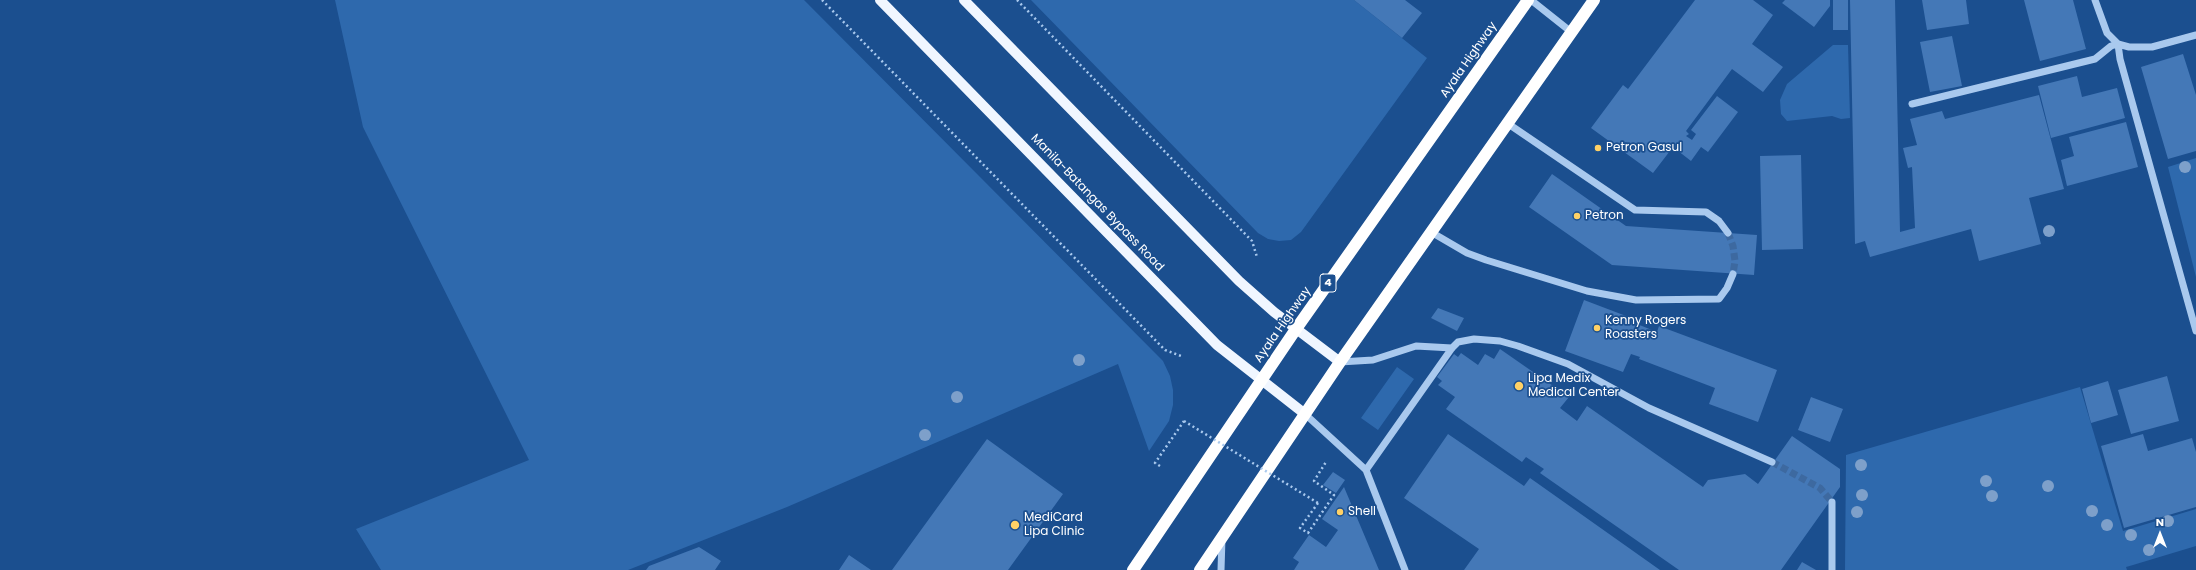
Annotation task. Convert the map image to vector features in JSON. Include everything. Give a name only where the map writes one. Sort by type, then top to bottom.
[{"type":"highway","name":"Ayala Highway","points":[[1133,570],[1296,329],[1530,0]]},
{"type":"highway","points":[[1200,570],[1340,362],[1570,31],[1594,0]]},
{"type":"main road","name":"Manila-Batangas Bypass Road","points":[[880,0],[1218,345],[1305,414]]},
{"type":"main road","points":[[964,0],[1239,280],[1296,329],[1340,362]]},
{"type":"street","points":[[1530,0],[1570,31]]},
{"type":"street","points":[[2095,0],[2107,33],[2118,44],[2120,59],[2196,331]]},
{"type":"street","points":[[1912,104],[2095,59],[2111,46],[2118,44],[2130,47],[2152,48],[2196,35]]},
{"type":"street","points":[[1507,123],[1635,210],[1706,212],[1719,221],[1728,233]]},
{"type":"street","points":[[1431,232],[1467,253],[1486,260],[1587,291],[1636,300],[1719,299],[1728,288],[1733,274]]},
{"type":"street","points":[[1366,470],[1452,348],[1458,342],[1485,339],[1506,343],[1540,353],[1582,371],[1649,408],[1772,462]]},
{"type":"street","points":[[1340,362],[1373,360],[1416,346],[1452,348]]},
{"type":"street","points":[[1305,414],[1366,470],[1405,570]]},
{"type":"street","points":[[1832,502],[1832,570]]},
{"type":"street","points":[[1221,570],[1222,537]]},
{"type":"path","points":[[822,0],[1165,350],[1182,356]]},
{"type":"path","points":[[1018,0],[1252,241],[1257,257]]},
{"type":"path","points":[[1160,466],[1155,463],[1184,421],[1318,503],[1300,528],[1308,533],[1334,495],[1314,481],[1327,461],[1332,464]]},
{"type":"shaded area","points":[[335,0],[804,0],[1163,361],[1170,376],[1173,390],[1173,405],[1169,421],[1149,451],[1118,364],[787,507],[628,570],[381,570],[356,529],[529,460],[363,127]]},
{"type":"shaded area","points":[[1031,0],[1354,0],[1427,58],[1301,232],[1291,240],[1279,241],[1268,239],[1258,233]]},
{"type":"shaded area","points":[[1833,45],[1848,45],[1850,118],[1841,119],[1832,116],[1787,121],[1781,114],[1780,100],[1787,84]]},
{"type":"shaded area","points":[[2196,158],[2196,277],[2168,167]]},
{"type":"shaded area","points":[[1397,367],[1414,379],[1378,430],[1361,418]]},
{"type":"shaded area","points":[[2080,387],[2123,531],[2196,509],[2196,546],[2126,567],[2127,570],[1845,570],[1846,455]]},
{"type":"building","points":[[1354,0],[1405,0],[1422,13],[1402,38]]},
{"type":"building","points":[[1695,0],[1753,0],[1773,15],[1752,44],[1783,67],[1763,92],[1732,69],[1686,131],[1689,134],[1686,136],[1692,140],[1696,134],[1691,130],[1717,96],[1738,112],[1708,152],[1701,147],[1691,161],[1673,147],[1653,173],[1591,128],[1623,85],[1628,89]]},
{"type":"building","points":[[1785,0],[1830,0],[1830,6],[1814,27],[1782,3]]},
{"type":"building","points":[[1833,0],[1848,0],[1848,30],[1833,30]]},
{"type":"building","points":[[1850,0],[1895,0],[1900,232],[1915,228],[1912,167],[1908,168],[1903,148],[1917,145],[1910,119],[1942,111],[1945,119],[2039,95],[2064,189],[2029,198],[2041,244],[1979,261],[1971,229],[1870,257],[1865,241],[1855,244]]},
{"type":"building","points":[[1922,0],[1966,0],[1969,24],[1927,30]]},
{"type":"building","points":[[2024,0],[2073,0],[2086,49],[2040,61]]},
{"type":"building","points":[[1952,36],[1962,86],[1930,92],[1920,42]]},
{"type":"building","points":[[2183,54],[2196,95],[2196,151],[2168,159],[2141,67]]},
{"type":"building","points":[[2077,76],[2082,97],[2117,88],[2125,118],[2051,138],[2038,86]]},
{"type":"building","points":[[2126,122],[2138,167],[2067,186],[2061,160],[2074,156],[2069,137]]},
{"type":"building","points":[[1801,155],[1803,249],[1762,250],[1760,156]]},
{"type":"building","name":"Petron","points":[[1552,174],[1626,226],[1757,235],[1754,275],[1612,265],[1529,207]]},
{"type":"building","points":[[1584,300],[1634,319],[1632,322],[1657,332],[1659,326],[1777,370],[1758,422],[1709,404],[1715,388],[1639,359],[1640,357],[1631,354],[1623,372],[1565,351]]},
{"type":"building","points":[[1438,308],[1464,318],[1457,331],[1431,318]]},
{"type":"building","points":[[1500,349],[1569,397],[1560,408],[1577,421],[1587,406],[1703,487],[1708,480],[1745,474],[1758,484],[1792,436],[1840,469],[1840,487],[1781,570],[1679,570],[1540,473],[1544,469],[1526,457],[1522,462],[1446,409],[1455,397],[1438,385],[1442,381],[1437,377],[1454,354],[1458,357],[1461,353],[1478,365],[1485,354],[1494,359]]},
{"type":"building","points":[[2167,376],[2179,421],[2131,434],[2118,390]]},
{"type":"building","points":[[2108,381],[2118,415],[2091,423],[2082,389]]},
{"type":"building","points":[[1811,397],[1843,409],[1830,442],[1798,430]]},
{"type":"building","points":[[1448,434],[1524,486],[1530,478],[1660,570],[1464,570],[1479,549],[1404,498]]},
{"type":"building","points":[[2143,434],[2148,451],[2192,438],[2196,452],[2196,507],[2124,528],[2101,446]]},
{"type":"building","points":[[987,439],[1063,494],[1008,570],[892,570]]},
{"type":"building","points":[[1333,472],[1345,480],[1336,493],[1323,485]]},
{"type":"building","name":"Shell","points":[[1344,487],[1379,570],[1294,570],[1299,562],[1293,558],[1309,535],[1326,547],[1338,530],[1322,519]]},
{"type":"building","points":[[699,547],[721,561],[715,570],[646,570],[649,566]]},
{"type":"building","points":[[849,555],[871,570],[839,570]]},
{"type":"building","points":[[1802,562],[1816,570],[1797,570]]},
{"type":"tunnel","points":[[1728,233],[1733,246],[1735,261],[1733,274]]},
{"type":"tunnel","points":[[1772,462],[1820,488],[1832,502]]},
{"type":"place","name":"Petron Gasul","points":[[1598,148]]},
{"type":"place","name":"Petron","points":[[1577,216]]},
{"type":"place","name":"Kenny Rogers Roasters","points":[[1597,328]]},
{"type":"place","name":"Lipa Medix Medical Center","points":[[1519,386]]},
{"type":"place","name":"Shell","points":[[1340,512]]},
{"type":"place","name":"MediCard Lipa Clinic","points":[[1015,525]]}]
